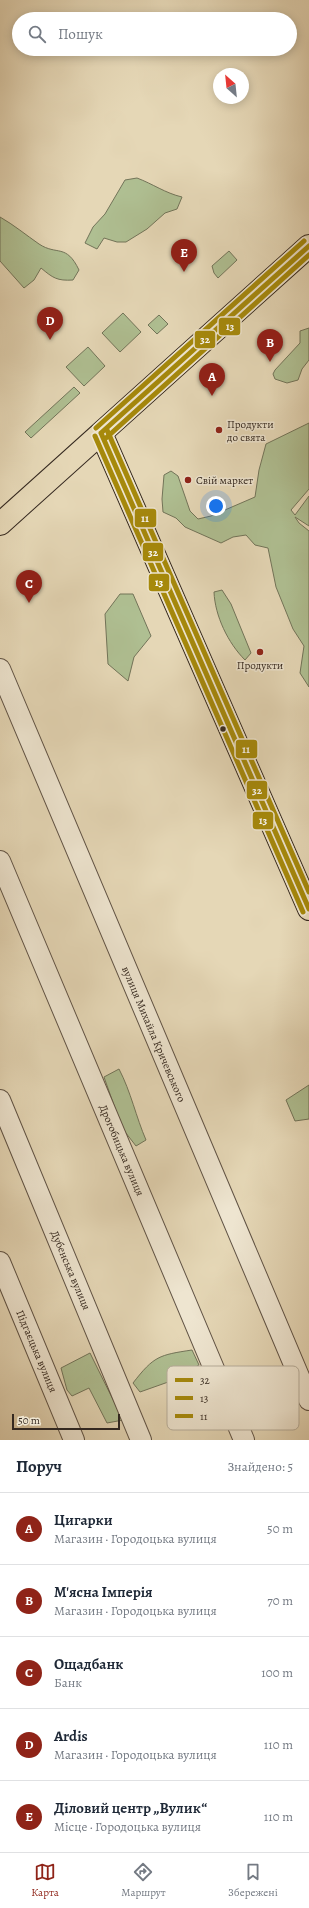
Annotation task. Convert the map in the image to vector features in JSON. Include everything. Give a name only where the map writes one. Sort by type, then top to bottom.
[{"type":"main road","points":[[0,524],[309,246]]},
{"type":"main road","points":[[102,433],[309,909]]},
{"type":"street","name":"вулиця Михайла Кричевського","points":[[0,669],[295,1366]]},
{"type":"street","name":"Дрогобицька вулиця","points":[[0,861],[213,1366]]},
{"type":"street","name":"Дубенська вулиця","points":[[0,1100],[142,1440]]},
{"type":"street","name":"Підгаєцька вулиця","points":[[0,1262],[74,1440]]},
{"type":"street","name":"вулиця Михайла Кричевського","points":[[299,1376],[309,1400]]},
{"type":"street","name":"Дрогобицька вулиця","points":[[240,1430],[244,1440]]},
{"type":"green space","points":[[137,178],[182,197],[177,209],[165,213],[147,229],[126,242],[117,242],[104,238],[97,249],[85,243],[93,227],[105,214],[125,180]]},
{"type":"green space","points":[[0,217],[39,244],[61,251],[70,256],[79,270],[73,280],[56,278],[41,268],[34,280],[24,288],[0,261]]},
{"type":"green space","points":[[229,251],[237,260],[218,278],[214,273],[212,266]]},
{"type":"green space","points":[[123,313],[141,332],[120,352],[102,333]]},
{"type":"green space","points":[[159,315],[168,324],[157,334],[148,325]]},
{"type":"green space","points":[[309,328],[309,360],[302,369],[298,380],[287,383],[275,379],[273,374],[275,370],[300,343],[300,331]]},
{"type":"green space","points":[[88,347],[105,366],[84,386],[66,367]]},
{"type":"green space","points":[[74,387],[80,393],[31,438],[25,432]]},
{"type":"green space","points":[[309,423],[309,489],[291,510],[295,515],[309,496],[309,526],[295,517],[299,523],[309,531],[309,687],[300,673],[304,646],[293,629],[276,587],[268,548],[255,545],[246,535],[233,537],[221,543],[185,527],[176,518],[163,512],[162,499],[164,475],[171,471],[178,476],[190,511],[198,519],[211,516],[255,497],[259,470],[266,444]]},
{"type":"green space","points":[[222,590],[231,604],[251,653],[245,660],[233,646],[220,620],[214,592]]},
{"type":"green space","points":[[120,594],[133,594],[151,636],[134,657],[128,681],[108,664],[105,614]]},
{"type":"green space","points":[[119,1069],[146,1140],[136,1146],[122,1128],[104,1077]]},
{"type":"green space","points":[[309,1085],[309,1119],[295,1121],[286,1100]]},
{"type":"green space","points":[[192,1350],[199,1365],[167,1366],[167,1382],[140,1392],[133,1383],[146,1367],[158,1358],[172,1353]]},
{"type":"green space","points":[[90,1353],[123,1420],[107,1423],[89,1388],[72,1396],[67,1390],[61,1368]]},
{"type":"transit line","name":"11","points":[[96,428],[304,241]]},
{"type":"transit line","name":"32","points":[[101,433],[309,246]]},
{"type":"transit line","name":"13","points":[[106,438],[309,255]]},
{"type":"transit line","name":"11","points":[[107,430],[309,892]]},
{"type":"transit line","name":"32","points":[[101,433],[309,909]]},
{"type":"transit line","name":"13","points":[[95,436],[303,912]]},
{"type":"place","name":"Діловий центр „Вулик“","points":[[184,272]]},
{"type":"place","name":"Ardis","points":[[50,340]]},
{"type":"place","name":"М'ясна Імперія","points":[[270,362]]},
{"type":"place","name":"Цигарки","points":[[212,396]]},
{"type":"place","name":"Продукти до свята","points":[[219,430]]},
{"type":"place","name":"Свій маркет","points":[[188,480]]},
{"type":"place","name":"Ощадбанк","points":[[29,603]]},
{"type":"place","name":"Продукти","points":[[260,652]]}]
